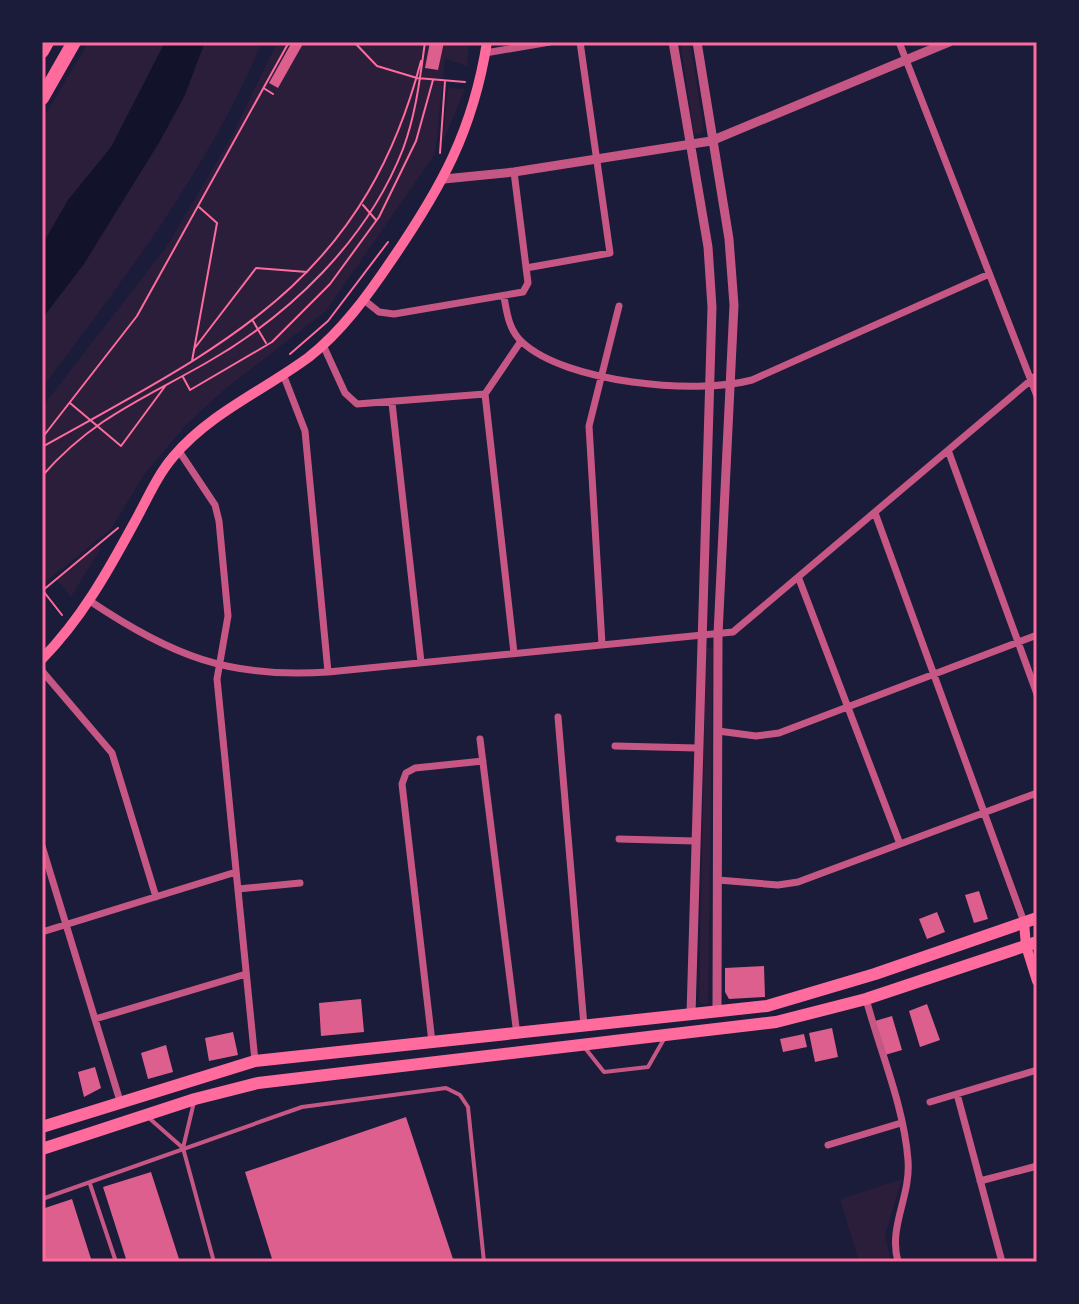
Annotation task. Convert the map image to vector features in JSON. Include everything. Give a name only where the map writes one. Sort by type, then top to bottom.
[{"type":"highway","points":[[42,51],[47,42]]},
{"type":"highway","points":[[42,98],[74,42]]},
{"type":"main road","points":[[42,659],[90,601],[164,469],[179,451],[211,420],[323,345],[364,300],[444,179],[471,117],[486,48]]},
{"type":"main road","points":[[42,1127],[255,1061],[767,1006],[875,974],[1037,918]]},
{"type":"main road","points":[[1024,922],[1032,944],[1037,981]]},
{"type":"main road","points":[[42,1149],[195,1099],[258,1083],[776,1022],[866,999],[1032,944]]},
{"type":"main road","points":[[866,999],[867,985],[875,974]]},
{"type":"street","points":[[486,48],[550,42]]},
{"type":"street","points":[[526,268],[610,253],[580,42]]},
{"type":"street","points":[[673,42],[711,279],[691,1014]]},
{"type":"street","points":[[697,42],[733,271],[731,386],[718,634],[717,1012]]},
{"type":"street","points":[[899,42],[987,275],[1034,377],[1037,396]]},
{"type":"street","points":[[444,179],[514,172],[711,141],[949,42]]},
{"type":"street","points":[[364,300],[379,312],[394,314],[523,292],[528,283],[514,172]]},
{"type":"street","points":[[504,297],[511,327],[521,341],[540,354],[601,378],[731,386],[752,380],[987,275]]},
{"type":"street","points":[[602,644],[589,433],[619,306]]},
{"type":"street","points":[[514,653],[485,394],[521,341]]},
{"type":"street","points":[[323,345],[345,393],[352,401],[392,403],[485,394]]},
{"type":"street","points":[[283,374],[305,431],[328,672]]},
{"type":"street","points":[[90,601],[173,651],[217,666],[264,673],[328,672],[718,634],[739,629],[1034,377]]},
{"type":"street","points":[[392,403],[421,662]]},
{"type":"street","points":[[948,450],[1037,694]]},
{"type":"street","points":[[179,451],[218,515],[228,623],[217,666],[255,1061]]},
{"type":"street","points":[[875,513],[1024,922]]},
{"type":"street","points":[[799,579],[900,844]]},
{"type":"street","points":[[718,731],[772,735],[1037,635]]},
{"type":"street","points":[[42,671],[110,747],[156,897]]},
{"type":"street","points":[[558,717],[584,1026]]},
{"type":"street","points":[[480,739],[517,1035]]},
{"type":"street","points":[[615,746],[697,748]]},
{"type":"street","points":[[432,1044],[402,784],[406,773],[415,768],[483,761]]},
{"type":"street","points":[[718,880],[792,883],[1037,793]]},
{"type":"street","points":[[619,839],[695,841]]},
{"type":"street","points":[[42,846],[120,1101]]},
{"type":"street","points":[[42,932],[236,872]]},
{"type":"street","points":[[238,889],[300,883]]},
{"type":"street","points":[[95,1019],[246,974]]},
{"type":"street","points":[[866,999],[901,1123],[909,1163],[905,1196],[893,1238],[898,1262]]},
{"type":"street","points":[[930,1102],[1037,1070]]},
{"type":"street","points":[[957,1094],[1002,1262]]},
{"type":"street","points":[[828,1145],[901,1123]]},
{"type":"street","points":[[980,1181],[1037,1166]]},
{"type":"lane","points":[[584,1046],[604,1072],[648,1067],[665,1037]]},
{"type":"lane","points":[[42,1199],[302,1107],[446,1088],[460,1095],[468,1107],[484,1262]]},
{"type":"lane","points":[[195,1099],[183,1148],[214,1262]]},
{"type":"lane","points":[[143,1115],[165,1130],[183,1148]]},
{"type":"lane","points":[[90,1184],[116,1262]]},
{"type":"path","points":[[42,438],[137,316],[289,42]]},
{"type":"path","points":[[354,42],[377,66],[418,78],[468,82],[466,90]]},
{"type":"path","points":[[42,476],[69,445],[258,329],[319,277],[369,212],[403,149],[425,42]]},
{"type":"path","points":[[42,447],[192,363],[252,320],[308,272],[333,246],[362,204],[396,139],[418,78]]},
{"type":"path","points":[[182,376],[190,390],[267,345],[330,284],[376,220],[416,141],[433,80]]},
{"type":"path","points":[[445,81],[440,158],[445,144]]},
{"type":"path","points":[[264,89],[273,94]]},
{"type":"path","points":[[362,204],[376,220]]},
{"type":"path","points":[[192,363],[217,223],[198,206]]},
{"type":"path","points":[[290,354],[328,321],[389,241]]},
{"type":"path","points":[[192,352],[256,268],[308,272]]},
{"type":"path","points":[[252,320],[267,345]]},
{"type":"path","points":[[70,402],[121,446],[167,384]]},
{"type":"path","points":[[58,623],[63,616],[42,591],[121,524],[113,539]]},
{"type":"shaded area","points":[[89,42],[262,42],[241,89],[191,179],[134,264],[42,388],[42,120]]},
{"type":"shaded area","points":[[165,42],[205,42],[185,95],[160,141],[84,264],[42,319],[42,245],[68,200],[111,147]]},
{"type":"shaded area","points":[[277,42],[469,42],[467,66],[445,59],[435,154],[326,311],[225,389],[187,424],[146,472],[111,529],[42,585],[42,407],[167,246],[232,136]]},
{"type":"shaded area","points":[[680,42],[690,42],[704,130],[699,135],[694,133]]},
{"type":"shaded area","points":[[448,88],[465,89],[442,144]]},
{"type":"shaded area","points":[[98,546],[101,548],[71,597],[57,580]]},
{"type":"shaded area","points":[[706,648],[713,648],[708,1002],[705,1005],[699,1001]]},
{"type":"shaded area","points":[[902,1179],[885,1235],[891,1262],[859,1262],[840,1199]]},
{"type":"building","points":[[292,42],[304,42],[278,88],[269,83]]},
{"type":"building","points":[[430,42],[444,42],[438,70],[425,68]]},
{"type":"building","points":[[979,891],[988,919],[974,923],[965,895]]},
{"type":"building","points":[[937,912],[945,932],[927,939],[919,919]]},
{"type":"building","points":[[764,966],[765,997],[729,999],[725,992],[725,968]]},
{"type":"building","points":[[361,999],[364,1032],[321,1036],[319,1003]]},
{"type":"building","points":[[927,1004],[940,1040],[920,1047],[909,1011]]},
{"type":"building","points":[[892,1016],[902,1050],[885,1055],[875,1021]]},
{"type":"building","points":[[832,1028],[838,1057],[815,1062],[809,1033]]},
{"type":"building","points":[[233,1032],[238,1055],[209,1061],[205,1038]]},
{"type":"building","points":[[804,1034],[807,1047],[783,1052],[780,1039]]},
{"type":"building","points":[[166,1045],[173,1072],[148,1079],[141,1053]]},
{"type":"building","points":[[95,1067],[101,1088],[84,1097],[78,1072]]},
{"type":"building","points":[[406,1117],[454,1262],[273,1262],[245,1172]]},
{"type":"building","points":[[151,1172],[180,1262],[127,1262],[103,1187]]},
{"type":"building","points":[[72,1199],[92,1262],[42,1262],[42,1209]]}]
